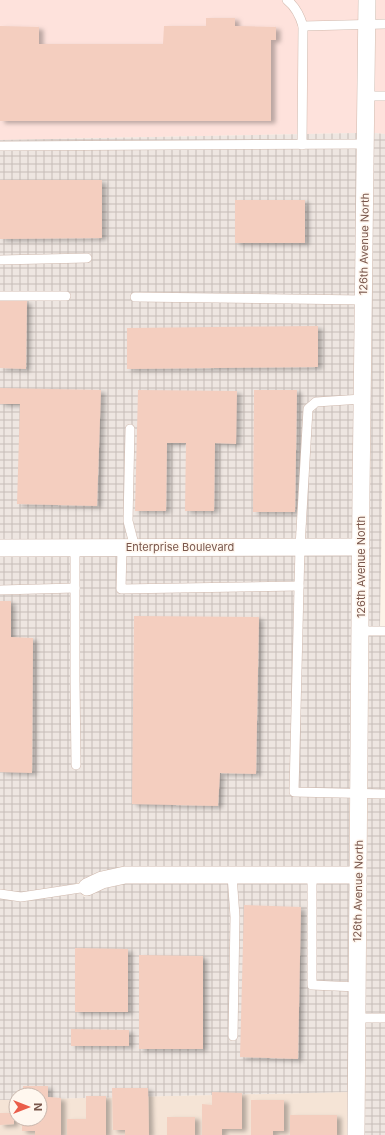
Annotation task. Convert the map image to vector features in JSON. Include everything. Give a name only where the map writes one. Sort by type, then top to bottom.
[{"type":"street","name":"126th Avenue North","points":[[356,1135],[367,0]]},
{"type":"street","name":"Enterprise Boulevard","points":[[0,548],[361,547]]},
{"type":"street","points":[[87,887],[102,880],[125,875],[358,875]]},
{"type":"lane","points":[[287,0],[294,5],[303,26],[302,145]]},
{"type":"lane","points":[[303,26],[385,24]]},
{"type":"lane","points":[[366,96],[385,96]]},
{"type":"lane","points":[[0,146],[366,144]]},
{"type":"lane","points":[[0,260],[87,258]]},
{"type":"lane","points":[[0,296],[66,296]]},
{"type":"lane","points":[[135,297],[364,300]]},
{"type":"lane","points":[[362,399],[316,402],[308,409],[300,547],[294,792],[385,794]]},
{"type":"lane","points":[[130,429],[128,522],[129,548],[121,589],[299,586]]},
{"type":"lane","points":[[76,548],[74,680],[76,765]]},
{"type":"lane","points":[[0,590],[75,588]]},
{"type":"lane","points":[[360,631],[385,631]]},
{"type":"lane","points":[[232,875],[235,917],[233,1036]]},
{"type":"lane","points":[[312,875],[312,985],[357,987]]},
{"type":"lane","points":[[0,894],[22,897],[87,887]]},
{"type":"lane","points":[[356,1018],[385,1018]]},
{"type":"shaded area","points":[[0,0],[359,0],[357,133],[0,140]]},
{"type":"shaded area","points":[[376,0],[385,0],[385,134],[374,133]]},
{"type":"shaded area","points":[[357,133],[352,540],[0,540],[0,140]]},
{"type":"shaded area","points":[[374,133],[385,134],[385,317],[380,627],[385,627],[385,1135],[365,1135]]},
{"type":"shaded area","points":[[0,555],[352,555],[349,867],[100,872],[75,884],[84,897],[105,887],[126,883],[349,882],[348,1092],[48,1099],[48,1087],[8,1087],[8,1100],[0,1100]]},
{"type":"shaded area","points":[[348,1092],[348,1135],[0,1135],[0,1100],[8,1100],[8,1127],[48,1127],[48,1099]]},
{"type":"building","points":[[206,18],[235,18],[235,26],[276,27],[276,40],[271,40],[271,121],[0,121],[0,26],[39,27],[39,44],[163,44],[164,26],[206,26]]},
{"type":"building","points":[[0,180],[102,180],[102,238],[0,239]]},
{"type":"building","points":[[235,200],[305,200],[305,243],[235,243]]},
{"type":"building","points":[[0,300],[27,301],[26,369],[0,368]]},
{"type":"building","points":[[318,326],[318,367],[127,369],[127,328]]},
{"type":"building","points":[[0,388],[101,390],[97,506],[17,504],[20,404],[0,404]]},
{"type":"building","points":[[138,390],[237,391],[236,444],[215,443],[214,511],[185,511],[186,443],[167,443],[166,511],[135,511]]},
{"type":"building","points":[[254,390],[297,390],[295,512],[253,512]]},
{"type":"building","points":[[0,601],[11,601],[11,637],[33,638],[32,773],[0,772]]},
{"type":"building","points":[[134,616],[259,617],[256,774],[220,773],[218,806],[132,804]]},
{"type":"building","points":[[244,905],[301,907],[298,1059],[240,1057]]},
{"type":"building","points":[[75,948],[128,949],[128,1012],[75,1012]]},
{"type":"building","points":[[139,955],[203,956],[203,1049],[139,1049]]},
{"type":"building","points":[[71,1029],[129,1030],[129,1046],[71,1046]]},
{"type":"building","points":[[23,1086],[48,1086],[48,1087]]},
{"type":"building","points":[[112,1088],[148,1088],[149,1135],[125,1135],[125,1130],[113,1130]]},
{"type":"building","points":[[212,1092],[242,1093],[242,1129],[222,1129],[222,1135],[202,1135],[202,1104],[212,1105]]},
{"type":"building","points":[[86,1096],[106,1096],[106,1135],[67,1135],[67,1119],[86,1119]]},
{"type":"building","points":[[48,1097],[61,1098],[61,1135],[35,1135],[35,1131],[22,1131],[22,1127],[48,1127]]},
{"type":"building","points":[[251,1100],[284,1100],[284,1131],[273,1131],[273,1135],[251,1135]]},
{"type":"building","points":[[0,1113],[8,1113],[8,1124],[0,1125]]},
{"type":"building","points":[[290,1115],[337,1115],[337,1135],[290,1135]]},
{"type":"building","points":[[167,1117],[195,1117],[195,1135],[167,1135]]}]
